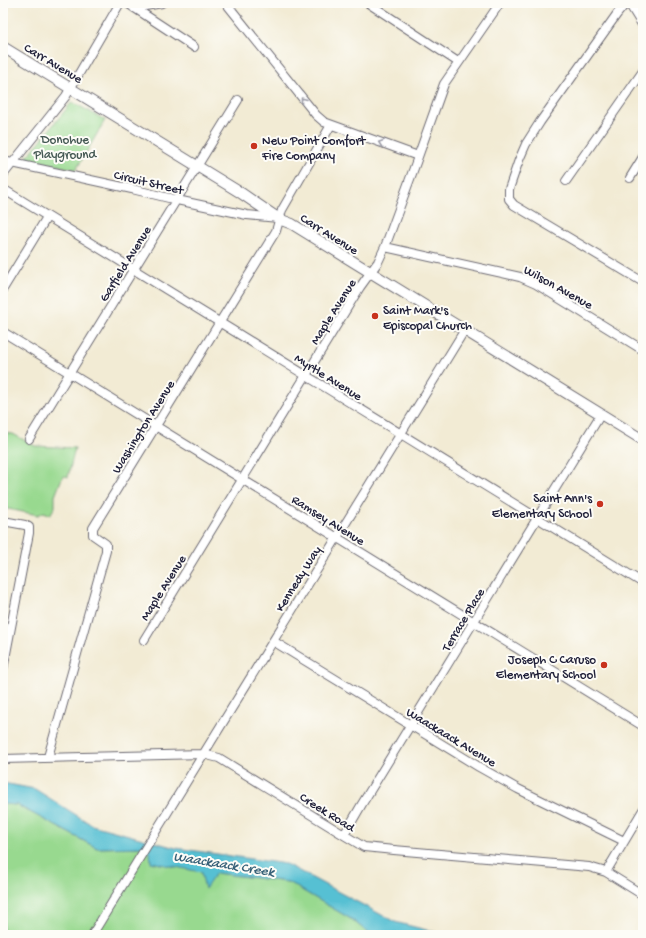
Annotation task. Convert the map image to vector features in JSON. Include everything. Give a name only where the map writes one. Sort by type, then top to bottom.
[{"type":"street","points":[[3,175],[72,88],[120,3]]},
{"type":"street","points":[[127,3],[194,47]]},
{"type":"street","points":[[134,8],[162,3]]},
{"type":"street","points":[[226,3],[316,116],[324,122],[418,156]]},
{"type":"street","points":[[368,3],[458,62]]},
{"type":"street","name":"Maple Avenue","points":[[144,640],[242,479],[378,262],[444,84],[500,3]]},
{"type":"street","points":[[626,3],[540,122],[526,144],[508,194],[510,201],[520,208],[643,282]]},
{"type":"street","points":[[630,3],[643,24]]},
{"type":"street","name":"Carr Avenue","points":[[3,47],[72,88],[279,218],[292,224],[643,440]]},
{"type":"street","points":[[566,181],[643,71]]},
{"type":"street","name":"Garfield Avenue","points":[[29,439],[238,100]]},
{"type":"street","name":"Washington Avenue","points":[[48,757],[106,551],[106,544],[93,535],[93,528],[276,231],[282,210],[332,125]]},
{"type":"street","points":[[630,178],[643,157]]},
{"type":"street","name":"Circuit Street","points":[[3,161],[247,215],[279,218]]},
{"type":"street","name":"Myrtle Avenue","points":[[3,189],[643,583]]},
{"type":"street","points":[[3,290],[47,217]]},
{"type":"street","name":"Wilson Avenue","points":[[385,246],[520,277],[536,284],[643,350]]},
{"type":"street","name":"Kennedy Way","points":[[92,935],[464,331]]},
{"type":"street","name":"Ramsey Avenue","points":[[3,332],[643,726]]},
{"type":"street","name":"Terrace Place","points":[[344,835],[536,518],[601,414]]},
{"type":"street","points":[[3,521],[25,525],[29,528],[6,639],[3,669]]},
{"type":"street","name":"Waackaack Avenue","points":[[273,640],[518,789],[624,841]]},
{"type":"street","name":"Creek Road","points":[[3,759],[203,754],[220,758],[364,846],[394,850],[580,866],[606,872],[643,895]]},
{"type":"street","points":[[606,872],[643,810]]},
{"type":"green space","name":"Donohue Playground","points":[[72,102],[105,120],[76,170],[26,158]]},
{"type":"green space","points":[[3,433],[13,434],[35,446],[75,448],[68,477],[65,476],[62,478],[55,496],[55,507],[51,515],[44,512],[38,515],[3,508]]},
{"type":"green space","points":[[3,804],[17,805],[97,848],[140,847],[150,853],[152,862],[202,872],[205,888],[216,873],[288,882],[351,919],[371,935],[3,935]]},
{"type":"water","name":"Waackaack Creek","points":[[3,783],[35,789],[92,825],[176,848],[286,864],[395,922],[446,935],[371,935],[351,919],[288,882],[216,873],[205,889],[201,872],[151,862],[150,853],[140,847],[97,848],[17,805],[3,804]]},
{"type":"place","name":"New Point Comfort Fire Company","points":[[254,146]]},
{"type":"place","name":"Saint Mark's Episcopal Church","points":[[375,316]]},
{"type":"place","name":"Saint Ann's Elementary School","points":[[600,504]]},
{"type":"place","name":"Joseph C Caruso Elementary School","points":[[604,665]]}]
